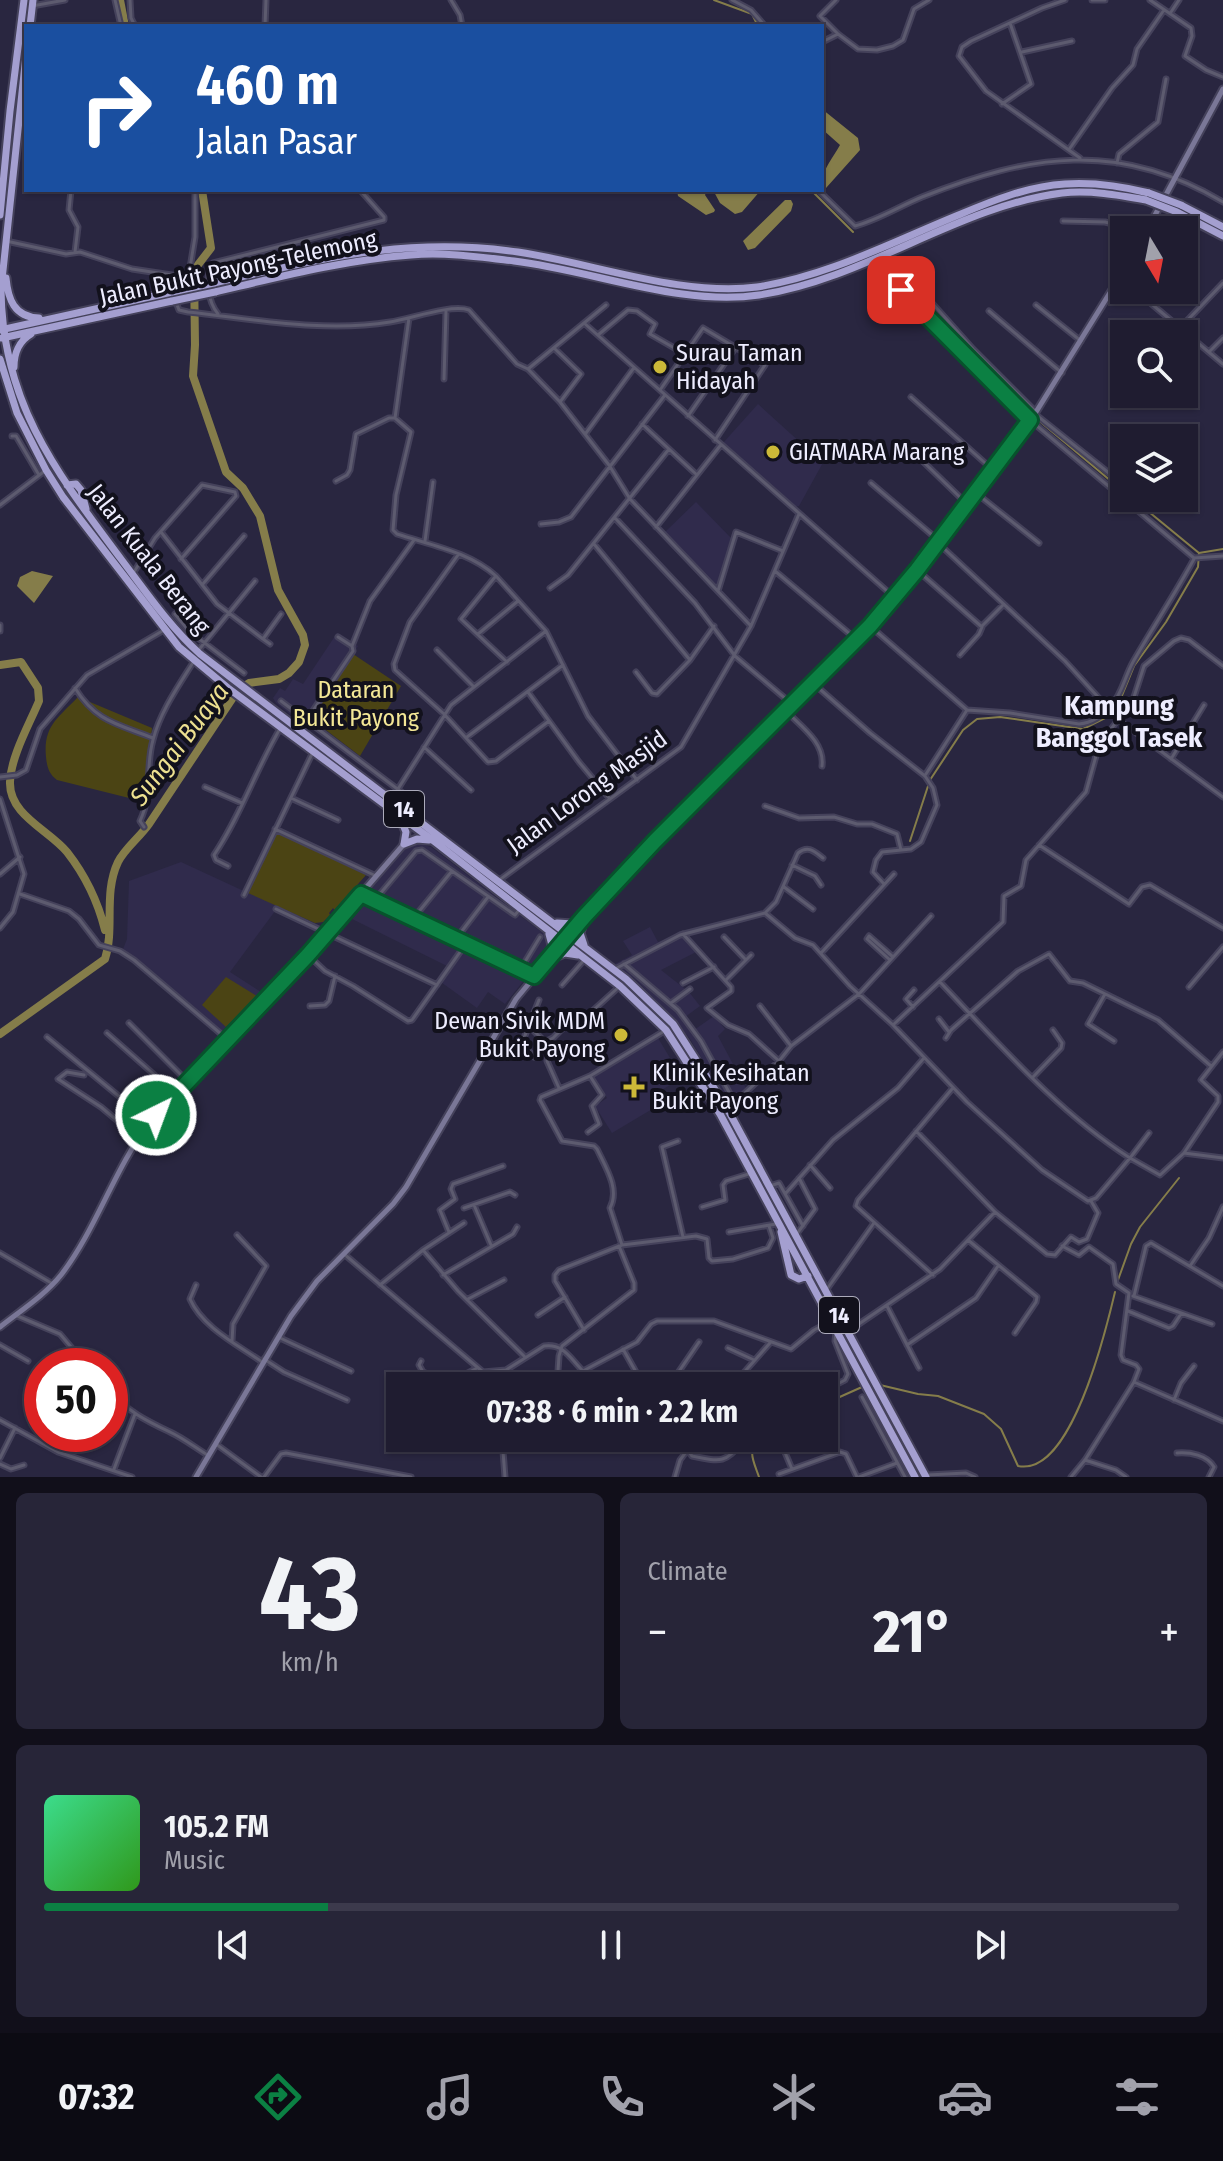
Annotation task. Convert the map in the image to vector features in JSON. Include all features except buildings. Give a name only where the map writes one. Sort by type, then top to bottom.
[{"type":"highway","points":[[0,215],[24,0]]},
{"type":"highway","points":[[30,24],[33,3]]},
{"type":"highway","name":"Jalan Kuala Berang","points":[[24,74],[1,289],[2,334],[8,387],[67,485],[171,625],[197,652],[391,800],[435,842],[620,986],[666,1030],[720,1114],[860,1374],[874,1401],[878,1418],[915,1477]]},
{"type":"highway","name":"Jalan Bukit Payong-Telemong","points":[[2,334],[83,312],[340,264],[414,254],[518,261],[677,292],[716,297],[754,296],[822,281],[1022,200],[1063,193],[1147,197],[1223,227]]},
{"type":"highway","name":"Jalan Bukit Payong-Telemong","points":[[1179,209],[1223,236]]},
{"type":"highway","points":[[5,252],[8,296],[20,313],[34,318],[83,312]]},
{"type":"highway","name":"Jalan Bukit Payong-Telemong","points":[[2,334],[36,331],[172,296]]},
{"type":"highway","points":[[8,387],[22,340],[36,331]]},
{"type":"highway","name":"Jalan Kuala Berang","points":[[0,359],[17,413],[63,497],[164,630],[194,661],[313,752],[498,881],[614,969],[666,1015],[685,1039],[728,1110],[926,1476]]},
{"type":"highway","points":[[0,369],[8,387]]},
{"type":"highway","points":[[63,497],[67,485]]},
{"type":"highway","points":[[402,813],[406,832],[404,844]]},
{"type":"highway","points":[[404,844],[417,839],[435,842]]},
{"type":"highway","points":[[552,922],[569,925],[584,917]]},
{"type":"highway","points":[[584,917],[580,933],[587,948]]},
{"type":"highway","points":[[546,929],[552,941],[550,959],[565,953],[583,957]]},
{"type":"highway","points":[[780,1224],[789,1270],[795,1277],[808,1276],[812,1271],[810,1259]]},
{"type":"main road","points":[[1155,216],[1223,89]]},
{"type":"main road","points":[[196,1477],[263,1360],[308,1293],[406,1187],[507,1012],[532,978],[584,917],[677,818],[787,712],[895,598],[1030,420],[1110,297]]},
{"type":"main road","points":[[0,1327],[53,1284],[103,1207],[138,1138],[150,1122],[308,955],[404,844]]},
{"type":"street","points":[[33,3],[65,0]]},
{"type":"street","points":[[115,0],[121,24]]},
{"type":"street","points":[[130,0],[134,24]]},
{"type":"street","points":[[265,24],[266,0]]},
{"type":"street","points":[[451,0],[462,24]]},
{"type":"street","points":[[732,0],[751,10],[763,24]]},
{"type":"street","points":[[836,0],[820,16],[858,49],[877,50],[897,45],[905,37],[914,9],[929,0]]},
{"type":"street","points":[[1065,0],[964,45],[959,53],[962,63],[979,84],[1002,104],[1080,158]]},
{"type":"street","points":[[1092,0],[1105,0]]},
{"type":"street","points":[[1150,0],[1171,12]]},
{"type":"street","points":[[1171,12],[1179,0]]},
{"type":"street","points":[[1070,149],[1112,88],[1133,65],[1137,49],[1164,10]]},
{"type":"street","points":[[1171,12],[1173,18],[1192,30],[1185,56],[1223,77]]},
{"type":"street","points":[[1002,104],[1031,84],[1010,23]]},
{"type":"street","points":[[824,41],[838,34]]},
{"type":"street","points":[[1022,52],[1072,41]]},
{"type":"street","points":[[1117,163],[1119,154],[1158,122],[1166,79]]},
{"type":"street","points":[[820,192],[853,226],[857,226],[974,178],[1026,165],[1080,158],[1143,168],[1176,179],[1223,202]]},
{"type":"street","points":[[71,192],[69,210],[78,223],[75,252]]},
{"type":"street","points":[[6,241],[66,254],[75,252],[97,256],[132,269],[179,278],[189,274],[192,258],[195,192]]},
{"type":"street","points":[[218,314],[210,298],[209,270],[213,263],[384,220],[362,192]]},
{"type":"street","points":[[1063,221],[1110,223]]},
{"type":"street","points":[[179,278],[176,306],[179,310],[320,327],[376,324],[462,308],[469,310],[517,364],[528,369],[560,402],[586,433],[630,499],[751,626]]},
{"type":"street","points":[[1188,320],[1223,283]]},
{"type":"street","points":[[916,285],[1035,413],[1110,474]]},
{"type":"street","points":[[901,290],[1030,420],[1196,558],[1223,556]]},
{"type":"street","points":[[1151,304],[1170,320]]},
{"type":"street","points":[[528,369],[606,305]]},
{"type":"street","points":[[1036,305],[1081,341]]},
{"type":"street","points":[[598,335],[631,310],[655,324]]},
{"type":"street","points":[[444,379],[446,311]]},
{"type":"street","points":[[989,311],[1062,373]]},
{"type":"street","points":[[661,316],[649,333],[684,354]]},
{"type":"street","points":[[395,418],[409,318]]},
{"type":"street","points":[[584,323],[895,598]]},
{"type":"street","points":[[660,390],[701,329],[706,328],[765,368],[715,440]]},
{"type":"street","points":[[1209,352],[1223,338]]},
{"type":"street","points":[[1198,343],[1223,364]]},
{"type":"street","points":[[688,416],[736,347]]},
{"type":"street","points":[[553,348],[581,374],[560,402]]},
{"type":"street","points":[[586,433],[634,367]]},
{"type":"street","points":[[541,524],[571,517],[665,395]]},
{"type":"street","points":[[911,397],[993,470]]},
{"type":"street","points":[[336,481],[350,470],[356,434],[389,418],[395,418],[411,432],[392,527],[397,534],[458,554],[487,568],[496,576],[546,631],[588,716],[637,780]]},
{"type":"street","points":[[642,424],[697,475]]},
{"type":"street","points":[[12,436],[16,436],[39,475]]},
{"type":"street","points":[[656,527],[721,445]]},
{"type":"street","points":[[909,448],[967,504]]},
{"type":"street","points":[[550,588],[568,575],[669,449]]},
{"type":"street","points":[[31,463],[40,458]]},
{"type":"street","points":[[0,505],[46,470]]},
{"type":"street","points":[[425,543],[433,482]]},
{"type":"street","points":[[871,483],[939,542],[1065,661],[1119,720],[1223,797]]},
{"type":"street","points":[[134,576],[137,565],[161,532],[202,485],[235,492],[236,496],[181,559]]},
{"type":"street","points":[[976,493],[1039,543]]},
{"type":"street","name":"Jalan Lorong Masjid","points":[[498,881],[685,743],[751,626],[799,514]]},
{"type":"street","points":[[615,518],[714,626],[735,656],[793,705]]},
{"type":"street","points":[[161,532],[228,614],[270,644]]},
{"type":"street","points":[[718,592],[736,532],[783,551]]},
{"type":"street","points":[[202,585],[244,536]]},
{"type":"street","points":[[300,730],[353,651],[352,646],[370,601],[414,540]]},
{"type":"street","points":[[594,544],[690,660]]},
{"type":"street","points":[[458,554],[410,622],[394,666],[396,672],[444,714],[486,760],[494,762],[549,721]]},
{"type":"street","points":[[870,626],[967,710],[1084,724],[1110,709],[1135,660],[1196,558]]},
{"type":"street","points":[[917,570],[982,627]]},
{"type":"street","points":[[775,571],[857,640]]},
{"type":"street","points":[[496,576],[461,619],[507,662]]},
{"type":"street","points":[[197,652],[255,581]]},
{"type":"street","points":[[478,634],[518,601]]},
{"type":"street","points":[[960,655],[1003,605]]},
{"type":"street","points":[[175,614],[204,644],[244,673]]},
{"type":"street","points":[[263,639],[281,614]]},
{"type":"street","points":[[636,672],[654,695],[690,660],[714,626]]},
{"type":"street","points":[[2,777],[17,775],[29,765],[40,729],[94,669],[164,630]]},
{"type":"street","points":[[391,800],[444,714],[546,631]]},
{"type":"street","points":[[338,637],[352,646]]},
{"type":"street","points":[[893,1025],[1003,922],[1004,896],[1021,886],[1026,860],[1083,797],[1099,745],[1137,691],[1142,665],[1181,638],[1189,640],[1223,666]]},
{"type":"street","points":[[437,650],[474,687]]},
{"type":"street","points":[[1135,660],[1142,665]]},
{"type":"street","points":[[144,827],[140,821],[148,801],[153,738],[194,661]]},
{"type":"street","points":[[467,737],[563,665]]},
{"type":"street","points":[[814,684],[925,776],[933,788],[937,805],[921,842],[917,846],[882,852],[876,860],[873,872],[884,884]]},
{"type":"street","points":[[75,688],[98,716],[153,738]]},
{"type":"street","points":[[528,692],[610,799]]},
{"type":"street","points":[[281,701],[412,800],[402,813]]},
{"type":"street","points":[[1171,759],[1204,705]]},
{"type":"street","points":[[925,776],[967,710]]},
{"type":"street","points":[[787,712],[819,746],[822,766]]},
{"type":"street","points":[[228,866],[216,860],[214,855],[281,727]]},
{"type":"street","points":[[424,747],[471,790]]},
{"type":"street","points":[[244,895],[313,752]]},
{"type":"street","points":[[352,770],[358,760]]},
{"type":"street","points":[[205,787],[243,804]]},
{"type":"street","points":[[289,797],[338,820]]},
{"type":"street","points":[[0,799],[24,874],[13,912],[0,928]]},
{"type":"street","points":[[765,806],[799,818],[827,816],[857,824],[872,824],[897,834],[901,850]]},
{"type":"street","points":[[0,823],[5,819]]},
{"type":"street","points":[[275,829],[376,876]]},
{"type":"street","points":[[1039,845],[1129,904],[1142,887],[1150,885],[1223,928]]},
{"type":"street","points":[[614,969],[683,934],[765,913],[776,902],[798,853],[811,849],[823,858]]},
{"type":"street","points":[[374,901],[419,850],[425,851],[515,915],[520,909]]},
{"type":"street","points":[[0,874],[20,857]]},
{"type":"street","points":[[792,865],[815,876],[821,885]]},
{"type":"street","points":[[412,920],[452,871]]},
{"type":"street","points":[[821,953],[894,874]]},
{"type":"street","points":[[782,886],[813,909]]},
{"type":"street","points":[[20,894],[75,915],[101,946],[134,960],[227,1039]]},
{"type":"street","points":[[359,897],[412,920]]},
{"type":"street","points":[[359,897],[374,901],[532,978]]},
{"type":"street","points":[[455,940],[488,897]]},
{"type":"street","points":[[276,909],[437,985]]},
{"type":"street","points":[[765,913],[795,938],[813,945],[952,1089],[1042,1170],[1091,1201],[1098,1213],[1087,1239],[1079,1242],[1071,1237],[1055,1255],[1047,1254],[995,1212],[916,1131]]},
{"type":"street","points":[[728,1110],[791,1046],[859,994],[931,916]]},
{"type":"street","points":[[460,934],[523,964]]},
{"type":"street","points":[[683,934],[726,980],[731,991],[707,1008],[728,1025],[749,1034],[779,1061]]},
{"type":"street","points":[[870,936],[892,959],[867,937],[870,936]]},
{"type":"street","points":[[520,970],[540,937]]},
{"type":"street","points":[[724,937],[746,960]]},
{"type":"street","points":[[308,955],[325,971],[408,1021],[412,1020],[465,945]]},
{"type":"street","points":[[1189,987],[1223,947]]},
{"type":"street","points":[[946,1038],[969,1013],[1014,974],[1047,954],[1057,960],[1070,981],[1083,983],[1158,1020],[1211,1066]]},
{"type":"street","points":[[726,980],[751,955]]},
{"type":"street","points":[[562,985],[583,957]]},
{"type":"street","points":[[624,964],[671,1003],[701,1041],[735,1103]]},
{"type":"street","points":[[507,965],[532,978]]},
{"type":"street","points":[[683,983],[714,967]]},
{"type":"street","points":[[310,1006],[325,1005],[329,1001],[335,976]]},
{"type":"street","points":[[940,982],[1091,1132],[1160,1175],[1184,1153],[1218,1102],[1218,1096],[1202,1082],[1202,1077],[1223,1052]]},
{"type":"street","points":[[589,1014],[620,986]]},
{"type":"street","points":[[671,1003],[690,989]]},
{"type":"street","points":[[913,1007],[906,999],[914,990]]},
{"type":"street","points":[[1105,994],[1088,1024],[1114,1041]]},
{"type":"street","points":[[534,1057],[522,1043],[539,1000]]},
{"type":"street","points":[[760,1006],[791,1046]]},
{"type":"street","points":[[507,1012],[529,1026],[545,1042],[549,1053],[547,1061],[559,1088]]},
{"type":"street","points":[[939,1019],[949,1032]]},
{"type":"street","points":[[129,1023],[187,1081]]},
{"type":"street","points":[[545,1042],[567,1024]]},
{"type":"street","points":[[558,1372],[560,1349],[634,1290],[634,1283],[610,1208],[615,1192],[597,1149],[562,1141],[540,1100],[559,1088],[590,1076],[666,1030]]},
{"type":"street","points":[[1033,1077],[1061,1048],[1062,1043],[1053,1030]]},
{"type":"street","points":[[107,1033],[175,1093]]},
{"type":"street","points":[[47,1037],[150,1122]]},
{"type":"street","points":[[786,1193],[850,1125],[898,1088],[924,1058]]},
{"type":"street","points":[[84,1075],[67,1072],[58,1079],[94,1102],[138,1138]]},
{"type":"street","points":[[588,1132],[599,1124],[592,1106],[602,1095],[590,1076]]},
{"type":"street","points":[[713,1085],[722,1080]]},
{"type":"street","points":[[933,1275],[858,1210],[857,1203],[952,1089]]},
{"type":"street","points":[[1091,1201],[1149,1133]]},
{"type":"street","points":[[678,1141],[662,1147],[683,1237]]},
{"type":"street","points":[[1184,1153],[1223,1158]]},
{"type":"street","points":[[810,1165],[830,1188]]},
{"type":"street","points":[[449,1232],[440,1210],[455,1199],[451,1189],[453,1184],[503,1166]]},
{"type":"street","points":[[702,1207],[725,1200],[723,1185],[726,1181],[752,1173]]},
{"type":"street","points":[[796,1235],[815,1209],[799,1178]]},
{"type":"street","points":[[770,1186],[779,1183],[803,1226]]},
{"type":"street","points":[[464,1208],[512,1192],[515,1195]]},
{"type":"street","points":[[473,1204],[491,1245]]},
{"type":"street","points":[[1190,1266],[1209,1238],[1223,1207]]},
{"type":"street","points":[[848,1331],[933,1275],[995,1212]]},
{"type":"street","points":[[379,1285],[464,1223]]},
{"type":"street","points":[[826,1290],[874,1223]]},
{"type":"street","points":[[729,1232],[780,1224]]},
{"type":"street","points":[[584,1330],[555,1281],[556,1272],[620,1246],[683,1237],[705,1237],[712,1261],[733,1259],[768,1248],[773,1238],[769,1226]]},
{"type":"street","points":[[443,1275],[516,1233],[517,1227]]},
{"type":"street","points":[[232,1341],[233,1324],[266,1266],[237,1235]]},
{"type":"street","points":[[968,1240],[1037,1297],[1015,1333]]},
{"type":"street","points":[[1071,1477],[1085,1460],[1139,1370],[1138,1366],[1125,1361],[1121,1355],[1127,1311],[1146,1246],[1153,1244],[1223,1286]]},
{"type":"street","points":[[1062,1246],[1079,1255],[1089,1247],[1111,1262],[1116,1284],[1132,1295],[1212,1324]]},
{"type":"street","points":[[423,1250],[443,1275],[525,1358]]},
{"type":"street","points":[[0,1253],[53,1284]]},
{"type":"street","points":[[344,1254],[477,1368],[488,1373],[501,1371],[547,1345],[560,1349],[583,1371],[637,1342],[653,1322],[680,1319],[714,1321],[770,1343],[794,1348],[814,1330],[831,1321]]},
{"type":"street","points":[[907,1345],[976,1298],[998,1266]]},
{"type":"street","points":[[467,1299],[504,1280]]},
{"type":"street","points":[[196,1285],[190,1302],[213,1327],[284,1372],[347,1400]]},
{"type":"street","points":[[538,1315],[565,1297]]},
{"type":"street","points":[[887,1306],[919,1368]]},
{"type":"street","points":[[1127,1311],[1169,1328],[1181,1314]]},
{"type":"street","points":[[15,1315],[60,1334],[72,1348]]},
{"type":"street","points":[[836,1330],[835,1341],[848,1374],[838,1384]]},
{"type":"street","points":[[278,1337],[351,1371]]},
{"type":"street","points":[[679,1372],[699,1342]]},
{"type":"street","points":[[744,1372],[770,1343]]},
{"type":"street","points":[[0,1345],[24,1359]]},
{"type":"street","points":[[728,1348],[754,1360]]},
{"type":"street","points":[[623,1349],[636,1372]]},
{"type":"street","points":[[421,1361],[419,1365],[423,1372],[447,1384],[477,1368]]},
{"type":"street","points":[[1174,1400],[1181,1383],[1194,1366]]},
{"type":"street","points":[[1134,1382],[1223,1421]]},
{"type":"street","points":[[862,1397],[878,1418],[905,1477]]},
{"type":"street","points":[[128,1407],[209,1456]]},
{"type":"street","points":[[114,1469],[135,1414]]},
{"type":"street","points":[[0,1420],[58,1452],[132,1477]]},
{"type":"street","points":[[15,1428],[0,1461],[11,1469],[24,1465]]},
{"type":"street","points":[[216,1444],[262,1477],[281,1454],[286,1453],[411,1477]]},
{"type":"street","points":[[503,1452],[505,1477]]},
{"type":"street","points":[[675,1477],[681,1456],[686,1452]]},
{"type":"street","points":[[689,1452],[700,1457],[727,1459],[734,1452]]},
{"type":"street","points":[[785,1452],[793,1469]]},
{"type":"street","points":[[779,1474],[840,1452],[846,1454],[858,1477],[897,1463]]},
{"type":"street","points":[[1177,1453],[1187,1452],[1210,1461],[1214,1467],[1209,1477]]},
{"type":"street","points":[[1085,1460],[1116,1470],[1126,1477]]},
{"type":"street","points":[[926,1476],[966,1473],[975,1477]]},
{"type":"shaded area","points":[[824,111],[858,138],[860,150],[826,188],[824,174],[840,145],[824,131]]},
{"type":"shaded area","points":[[677,192],[706,192],[715,210],[706,215],[678,196]]},
{"type":"shaded area","points":[[714,192],[759,192],[742,212],[735,214],[720,203]]},
{"type":"shaded area","points":[[785,200],[791,200],[791,211],[755,248],[748,250],[743,241]]},
{"type":"shaded area","name":"GIATMARA Marang","points":[[758,404],[802,444],[825,459],[799,506],[795,507],[723,443]]},
{"type":"shaded area","points":[[696,502],[731,538],[717,587],[664,533]]},
{"type":"shaded area","points":[[32,571],[53,576],[34,603],[17,586],[20,577]]},
{"type":"shaded area","points":[[337,633],[358,646],[305,726],[273,698],[280,688],[285,691],[293,679],[303,684]]},
{"type":"shaded area","points":[[276,832],[366,875],[323,922],[315,923],[278,907],[230,972],[261,992],[221,1032],[123,949],[127,939],[129,881],[181,862],[248,893]]},
{"type":"shaded area","points":[[417,843],[431,847],[544,934],[546,953],[505,1004],[488,992],[477,1008],[438,980],[447,966],[346,916],[406,848]]},
{"type":"shaded area","points":[[650,927],[658,942],[678,933],[696,952],[661,970],[689,992],[700,1006],[685,1017],[694,1030],[714,1016],[725,1029],[718,1036],[748,1092],[732,1108],[690,1039],[637,981],[615,964],[632,955],[623,941]]},
{"type":"shaded area","name":"Klinik Kesihatan Bukit Payong","points":[[658,1038],[682,1078],[653,1095],[659,1105],[612,1133],[595,1106],[607,1098],[594,1077]]},
{"type":"green space","name":"Dataran Bukit Payong","points":[[353,654],[401,686],[360,756],[318,724],[315,711]]},
{"type":"green space","points":[[78,697],[152,728],[145,802],[57,780],[50,773],[46,761],[47,738],[58,717]]},
{"type":"green space","points":[[276,832],[366,875],[323,922],[315,923],[248,893]]},
{"type":"green space","points":[[226,977],[257,996],[226,1027],[202,1005]]},
{"type":"waterway","name":"Sungai Buaya","points":[[120,0],[125,24]]},
{"type":"waterway","points":[[714,0],[752,14],[757,24]]},
{"type":"waterway","name":"Sungai Buaya","points":[[0,1034],[105,959],[111,886],[121,857],[149,824],[238,690],[249,683],[279,679],[289,673],[299,662],[305,645],[303,635],[278,590],[260,516],[243,488],[226,472],[193,376],[194,270],[211,248],[202,192]]},
{"type":"waterway","points":[[813,192],[853,232]]},
{"type":"waterway","points":[[882,269],[901,282],[1029,412]]},
{"type":"waterway","points":[[1037,419],[1110,480]]},
{"type":"waterway","points":[[1149,512],[1199,553],[1223,549]]},
{"type":"waterway","points":[[910,841],[930,780],[963,730],[977,719],[1000,717],[1083,729],[1116,710],[1134,666],[1166,622],[1198,567],[1199,553]]},
{"type":"waterway","points":[[0,665],[21,662],[38,688],[39,701],[11,772],[11,794],[23,813],[74,861],[99,909],[105,930]]},
{"type":"waterway","points":[[1118,1280],[1140,1227],[1179,1178]]},
{"type":"waterway","points":[[880,1385],[938,1396],[984,1414],[1001,1429],[1018,1466],[1037,1463],[1054,1449],[1070,1426],[1094,1367],[1115,1292]]},
{"type":"waterway","points":[[838,1398],[862,1387]]},
{"type":"waterway","points":[[752,1452],[759,1477]]},
{"type":"place","name":"Surau Taman Hidayah","points":[[660,367]]},
{"type":"place","name":"GIATMARA Marang","points":[[773,452]]},
{"type":"place","name":"Dewan Sivik MDM Bukit Payong","points":[[621,1035]]},
{"type":"place","name":"Klinik Kesihatan Bukit Payong","points":[[634,1087]]},
{"type":"district","name":"Kampung Banggol Tasek","points":[[1119,721]]},
{"type":"route","points":[[156,1115],[308,955],[361,894],[534,976],[584,917],[677,818],[787,712],[870,626],[917,570],[1030,420],[901,290]]}]
